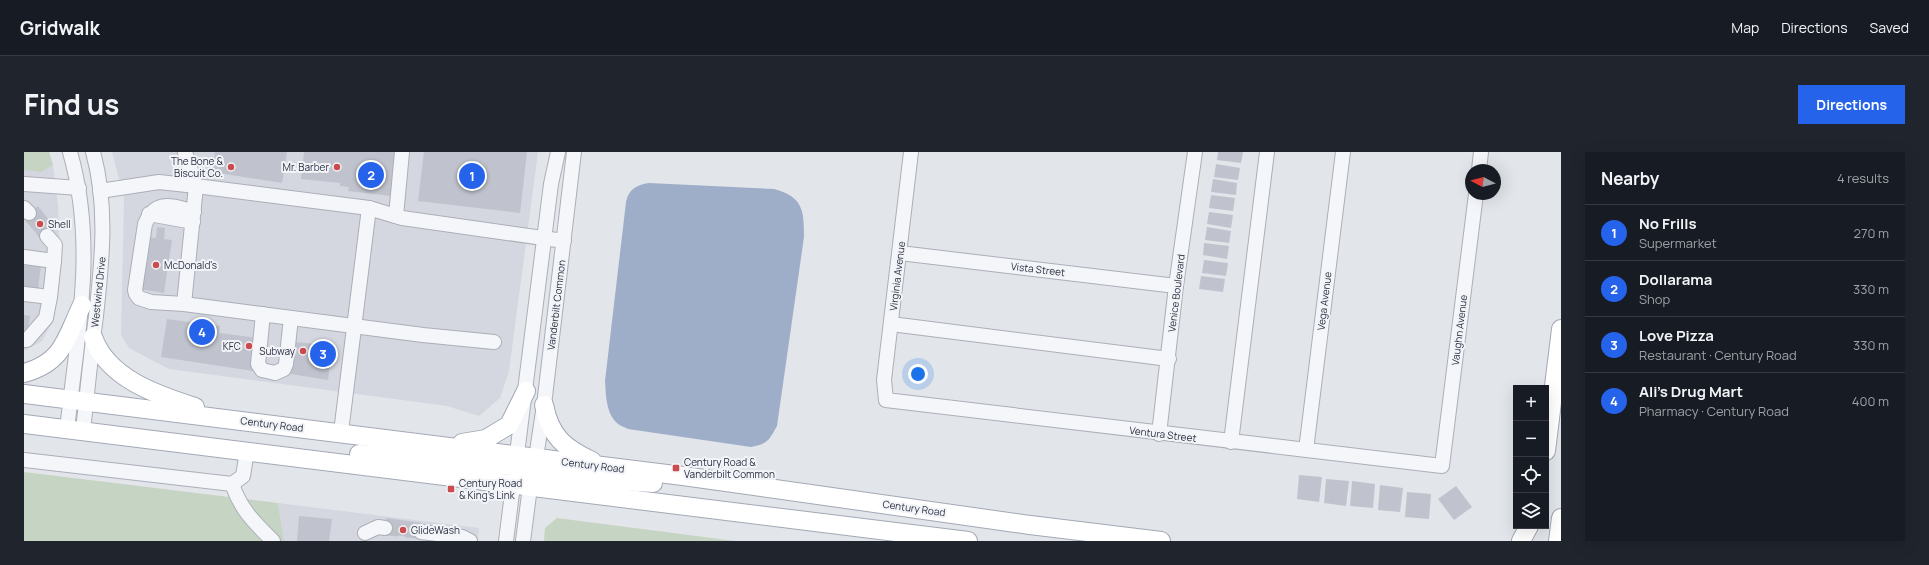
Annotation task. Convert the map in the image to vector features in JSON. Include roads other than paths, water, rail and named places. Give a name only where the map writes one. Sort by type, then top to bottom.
[{"type":"main road","points":[[24,373],[44,366],[55,357],[65,345],[82,304]]},
{"type":"main road","points":[[1549,427],[1561,329]]},
{"type":"main road","points":[[93,337],[97,349],[103,357],[119,371],[139,385],[169,398],[238,420]]},
{"type":"main road","points":[[445,446],[486,439],[509,425],[526,391]]},
{"type":"main road","name":"Century Road","points":[[24,394],[445,446],[516,461]]},
{"type":"main road","points":[[544,405],[547,422],[564,445],[572,451],[603,466]]},
{"type":"main road","name":"Century Road","points":[[24,424],[253,452],[528,476],[968,541]]},
{"type":"main road","points":[[253,452],[351,454],[452,460],[503,467],[516,461],[528,476],[602,481],[661,484],[683,476]]},
{"type":"main road","name":"Century Road","points":[[528,476],[603,466],[1030,525],[1161,541]]},
{"type":"main road","points":[[1558,541],[1561,518]]},
{"type":"main road","points":[[1521,541],[1527,529]]},
{"type":"main road","points":[[1534,541],[1536,529]]},
{"type":"street","name":"Westwind Drive","points":[[70,152],[79,188],[84,223],[84,264],[78,401],[75,430]]},
{"type":"street","name":"Westwind Drive","points":[[78,401],[93,337],[101,269],[102,230],[100,191],[93,152]]},
{"type":"street","points":[[184,304],[196,186],[186,152]]},
{"type":"street","points":[[396,216],[402,152]]},
{"type":"street","name":"Vanderbilt Common","points":[[516,461],[551,184],[558,152]]},
{"type":"street","name":"Vanderbilt Common","points":[[528,476],[544,405],[574,152]]},
{"type":"street","name":"Virginia Avenue","points":[[886,400],[884,380],[911,152]]},
{"type":"street","name":"Venice Boulevard","points":[[1159,434],[1169,359],[1176,286],[1195,152]]},
{"type":"street","points":[[1231,442],[1267,152]]},
{"type":"street","name":"Vega Avenue","points":[[1306,450],[1343,152]]},
{"type":"street","points":[[1479,164],[1481,152]]},
{"type":"street","points":[[100,191],[159,182],[369,208],[396,216],[564,241]]},
{"type":"street","points":[[24,184],[79,188]]},
{"type":"street","name":"Vaughn Avenue","points":[[1442,466],[1475,200]]},
{"type":"street","points":[[194,217],[163,205],[153,209],[149,214],[145,224],[135,290],[136,294],[144,301],[184,304],[354,327],[494,342]]},
{"type":"street","points":[[341,432],[369,208]]},
{"type":"street","points":[[24,340],[27,340],[46,318],[50,297],[55,245],[47,236]]},
{"type":"street","name":"Vista Street","points":[[900,253],[1176,286]]},
{"type":"street","points":[[24,257],[54,261]]},
{"type":"street","points":[[24,294],[50,297]]},
{"type":"street","points":[[263,314],[258,364],[262,370],[274,374],[284,369],[286,364],[291,318]]},
{"type":"street","points":[[891,324],[1169,359]]},
{"type":"street","name":"Ventura Street","points":[[886,400],[1159,434],[1442,466]]},
{"type":"street","points":[[24,460],[232,484],[243,476],[253,452]]},
{"type":"street","points":[[506,541],[528,476]]},
{"type":"street","points":[[523,541],[528,476]]},
{"type":"street","points":[[232,484],[238,501],[248,516],[273,541]]},
{"type":"street","points":[[365,533],[378,527],[384,528]]},
{"type":"street","points":[[421,532],[462,537],[470,541]]},
{"type":"water","points":[[649,183],[774,189],[791,196],[800,206],[803,219],[804,237],[777,426],[770,438],[765,443],[751,447],[628,429],[618,424],[613,419],[607,404],[605,381],[626,202],[629,194],[634,188]]},
{"type":"tunnel","points":[[29,213],[47,236]]},
{"type":"tunnel","points":[[385,528],[421,532]]},
{"type":"place","name":"The Bone & Biscuit Co.","points":[[231,167]]},
{"type":"place","name":"Mr. Barber","points":[[337,167]]},
{"type":"place","name":"Dollarama","points":[[371,175]]},
{"type":"place","name":"No Frills","points":[[472,176]]},
{"type":"place","name":"Shell","points":[[40,224]]},
{"type":"place","name":"McDonald's","points":[[156,265]]},
{"type":"place","name":"Ali’s Drug Mart","points":[[202,332]]},
{"type":"place","name":"KFC","points":[[249,346]]},
{"type":"place","name":"Subway","points":[[303,351]]},
{"type":"place","name":"Love Pizza","points":[[323,354]]},
{"type":"place","name":"Century Road & Vanderbilt Common","points":[[676,468]]},
{"type":"place","name":"Century Road & King's Link","points":[[451,489]]},
{"type":"place","name":"GlideWash","points":[[403,530]]}]
